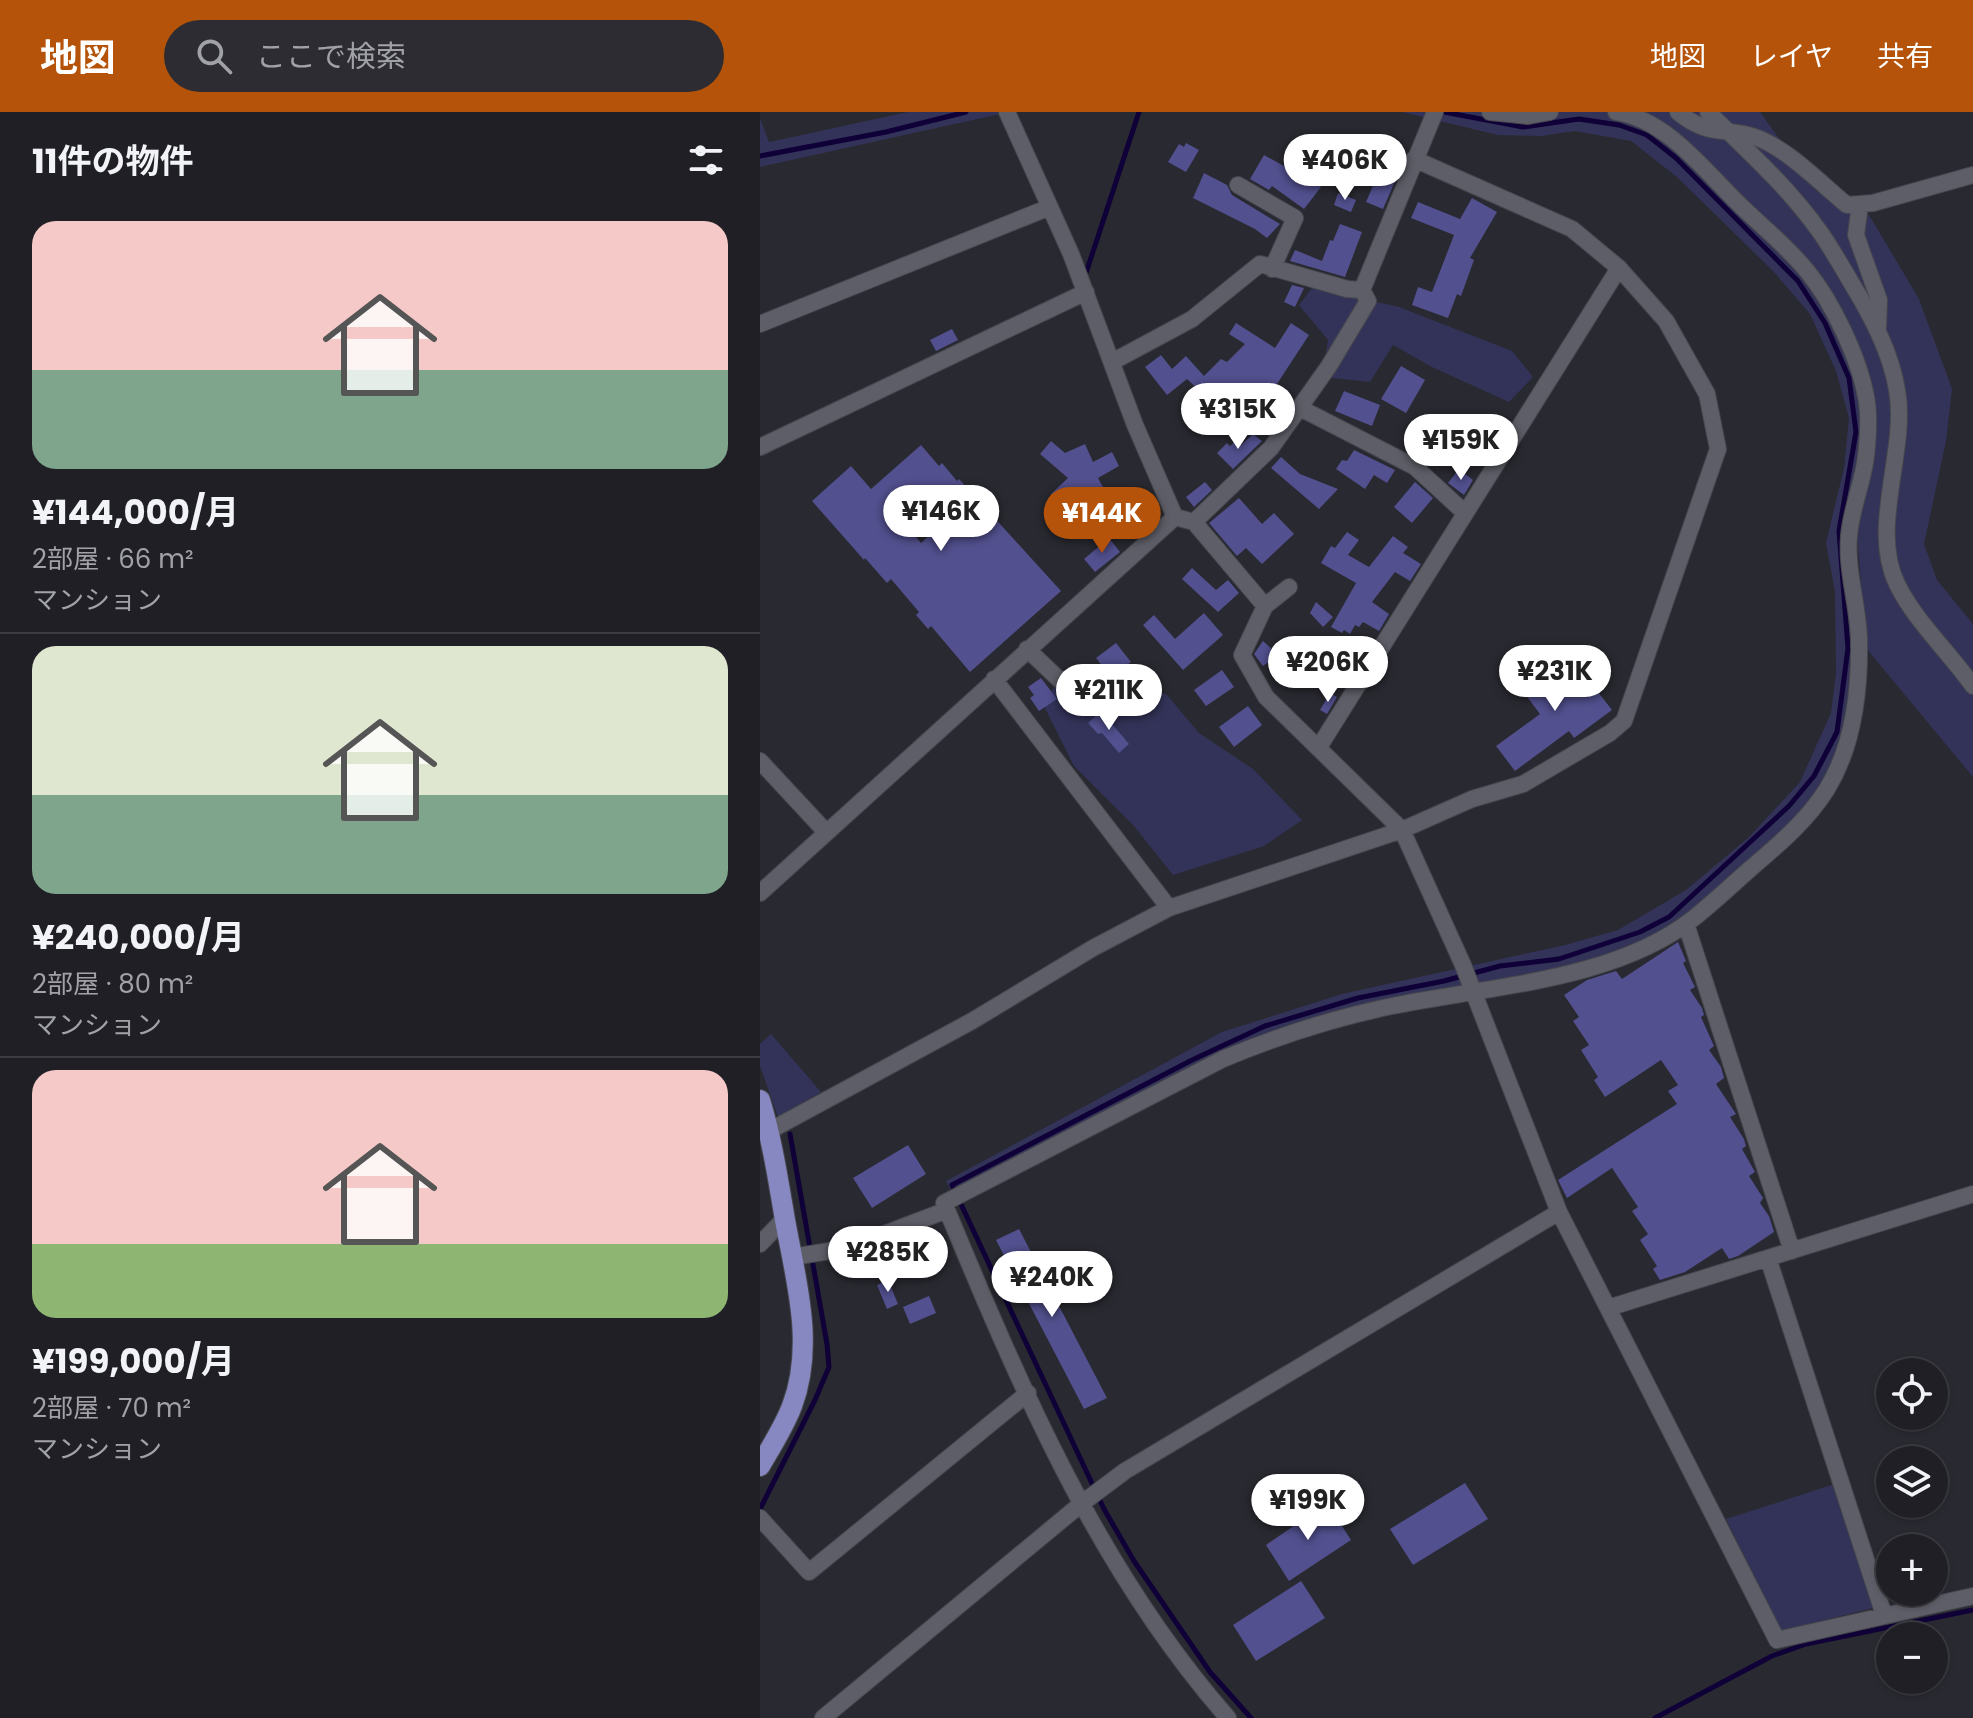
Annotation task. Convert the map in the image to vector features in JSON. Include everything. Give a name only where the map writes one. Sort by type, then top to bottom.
[{"type":"main road","points":[[760,1100],[769,1131],[804,1339],[792,1406],[760,1466]]},
{"type":"street","points":[[1362,290],[1435,112]]},
{"type":"street","points":[[1490,112],[1528,116],[1550,112]]},
{"type":"street","points":[[1228,1718],[1191,1677],[1111,1560],[986,1306],[944,1203],[1223,1059],[1257,1045],[1325,1022],[1618,960],[1651,946],[1686,924],[1796,829],[1828,788],[1849,736],[1859,683],[1859,643],[1848,538],[1866,461],[1867,398],[1856,360],[1826,300],[1807,271],[1677,144],[1652,124],[1616,112]]},
{"type":"street","points":[[1678,112],[1694,125],[1753,136],[1777,147],[1847,205],[1873,203],[1973,175]]},
{"type":"street","points":[[1708,112],[1791,196],[1821,233],[1867,308],[1898,392],[1898,428],[1887,533],[1895,582],[1915,613],[1973,686]]},
{"type":"street","points":[[1008,113],[1086,292],[1175,517]]},
{"type":"street","points":[[769,1131],[972,1021],[1093,948],[1169,908],[1402,830],[1470,800],[1523,784],[1610,733],[1624,721],[1718,449],[1707,394],[1666,321],[1619,268],[1572,229],[1414,159]]},
{"type":"street","points":[[1238,185],[1295,218],[1272,269]]},
{"type":"street","points":[[1860,204],[1856,235],[1879,300],[1878,334]]},
{"type":"street","points":[[760,324],[1050,207]]},
{"type":"street","points":[[1112,362],[1192,319],[1260,264],[1347,289],[1362,290]]},
{"type":"street","points":[[1319,747],[1619,268]]},
{"type":"street","points":[[1194,522],[1271,448],[1300,408],[1368,301],[1362,290]]},
{"type":"street","points":[[760,447],[1086,292]]},
{"type":"street","points":[[1300,408],[1415,467],[1465,513]]},
{"type":"street","points":[[1175,517],[1194,522],[1265,606]]},
{"type":"street","points":[[760,893],[1175,517]]},
{"type":"street","points":[[1289,587],[1265,606],[1242,655],[1266,697],[1402,830],[1463,965],[1559,1212],[1777,1640],[1973,1596]]},
{"type":"street","points":[[1027,649],[1085,704]]},
{"type":"street","points":[[994,679],[1169,908]]},
{"type":"street","points":[[760,761],[826,832]]},
{"type":"street","points":[[1686,924],[1792,1251]]},
{"type":"street","points":[[1608,1308],[1973,1194]]},
{"type":"street","points":[[792,1257],[848,1248],[947,1210]]},
{"type":"street","points":[[823,1718],[1125,1471],[1559,1212]]},
{"type":"street","points":[[760,1244],[785,1218]]},
{"type":"street","points":[[1768,1258],[1884,1615]]},
{"type":"street","points":[[760,1518],[809,1572],[1028,1393]]},
{"type":"shaded area","points":[[908,112],[1009,112],[760,167],[760,118],[769,142]]},
{"type":"shaded area","points":[[1402,112],[1482,112],[1490,115],[1760,112],[1816,190],[1839,209],[1869,215],[1919,299],[1952,389],[1946,441],[1924,544],[1937,580],[1973,624],[1973,777],[1866,648],[1857,533],[1876,442],[1866,364],[1801,252],[1715,169],[1735,204],[1821,297],[1865,393],[1854,511],[1854,683],[1829,785],[1801,823],[1651,946],[1266,1041],[955,1198],[946,1181],[1222,1032],[1342,994],[1565,945],[1618,930],[1686,890],[1749,837],[1800,782],[1831,713],[1836,673],[1835,592],[1826,543],[1844,468],[1849,418],[1836,371],[1810,314],[1774,272],[1677,177],[1631,141],[1575,131],[1541,136],[1498,135]]},
{"type":"shaded area","points":[[1312,288],[1399,307],[1512,351],[1533,377],[1509,402],[1432,367],[1393,345],[1370,382],[1322,377],[1328,340],[1299,305]]},
{"type":"shaded area","points":[[1064,670],[1138,682],[1167,695],[1199,733],[1253,769],[1302,820],[1264,846],[1173,875],[1134,826],[1074,766],[1043,704]]},
{"type":"shaded area","points":[[771,1034],[821,1092],[778,1117],[760,1066],[760,1044]]},
{"type":"shaded area","points":[[1841,1482],[1876,1590],[1876,1606],[1881,1606],[1781,1631],[1726,1519]]},
{"type":"building","points":[[1186,143],[1199,150],[1186,172],[1168,162],[1179,144],[1184,147]]},
{"type":"building","points":[[1264,155],[1302,176],[1304,174],[1321,187],[1304,209],[1272,186],[1269,190],[1250,179]]},
{"type":"building","points":[[1379,172],[1396,179],[1383,209],[1366,202]]},
{"type":"building","points":[[1204,173],[1227,185],[1232,195],[1280,224],[1267,238],[1193,198]]},
{"type":"building","points":[[1338,193],[1356,200],[1351,212],[1334,205]]},
{"type":"building","points":[[1472,198],[1497,212],[1470,258],[1474,260],[1461,296],[1457,294],[1448,318],[1412,305],[1418,287],[1432,292],[1454,235],[1411,218],[1418,202],[1460,219]]},
{"type":"building","points":[[1340,224],[1362,232],[1345,277],[1290,261],[1295,250],[1322,261]]},
{"type":"building","points":[[1292,285],[1304,288],[1295,307],[1284,302]]},
{"type":"building","points":[[1236,323],[1275,348],[1291,323],[1309,335],[1273,390],[1288,403],[1269,424],[1226,385],[1218,393],[1226,402],[1219,409],[1187,379],[1167,395],[1145,367],[1161,355],[1172,369],[1186,356],[1204,376],[1221,359],[1227,362],[1245,344],[1229,334]]},
{"type":"building","points":[[952,329],[958,340],[936,351],[930,340]]},
{"type":"building","points":[[1401,366],[1425,380],[1406,413],[1381,399]]},
{"type":"building","points":[[1344,391],[1380,405],[1372,426],[1335,411]]},
{"type":"building","points":[[1253,434],[1262,441],[1233,469],[1217,453],[1227,443],[1230,446],[1236,440],[1241,445]]},
{"type":"building","points":[[1051,441],[1065,453],[1085,444],[1093,462],[1112,452],[1119,466],[1098,478],[1116,512],[1104,519],[1088,489],[1065,509],[1051,494],[1068,478],[1040,454]]},
{"type":"building","points":[[921,445],[939,466],[942,463],[957,481],[959,479],[1061,591],[970,672],[931,626],[928,629],[916,615],[919,612],[891,579],[887,583],[812,501],[851,466],[871,489]],"holes":[[[935,495],[952,515],[921,543],[903,522]]]},
{"type":"building","points":[[1354,450],[1395,470],[1387,483],[1374,475],[1365,489],[1336,469],[1342,460],[1347,461]]},
{"type":"building","points":[[1281,457],[1300,474],[1338,489],[1319,509],[1271,468]]},
{"type":"building","points":[[1459,469],[1473,480],[1464,495],[1448,483]]},
{"type":"building","points":[[1205,482],[1212,490],[1194,507],[1186,497]]},
{"type":"building","points":[[1415,482],[1433,498],[1412,523],[1394,507]]},
{"type":"building","points":[[1239,498],[1262,524],[1274,513],[1294,534],[1262,564],[1246,548],[1237,556],[1209,523]]},
{"type":"building","points":[[1152,502],[1161,515],[1139,532],[1129,517]]},
{"type":"building","points":[[1347,532],[1359,540],[1348,555],[1369,567],[1393,536],[1408,547],[1403,553],[1421,564],[1410,581],[1395,572],[1372,602],[1389,614],[1379,631],[1363,622],[1359,627],[1355,625],[1350,634],[1331,627],[1356,583],[1321,563],[1331,546],[1335,548]]},
{"type":"building","points":[[1109,538],[1120,552],[1095,572],[1084,559]]},
{"type":"building","points":[[1192,568],[1216,590],[1228,580],[1239,593],[1218,612],[1182,579]]},
{"type":"building","points":[[1316,602],[1333,617],[1323,627],[1310,613]]},
{"type":"building","points":[[1204,613],[1223,635],[1183,670],[1143,625],[1154,615],[1175,639]]},
{"type":"building","points":[[1263,641],[1279,655],[1263,666],[1254,654]]},
{"type":"building","points":[[1116,643],[1131,662],[1111,677],[1096,658]]},
{"type":"building","points":[[1322,651],[1331,659],[1322,668],[1313,658]]},
{"type":"building","points":[[1565,658],[1577,674],[1581,670],[1612,710],[1574,738],[1569,731],[1515,771],[1496,746],[1540,714],[1522,690]]},
{"type":"building","points":[[1222,670],[1234,687],[1206,706],[1194,690]]},
{"type":"building","points":[[1041,678],[1057,699],[1039,711],[1030,698],[1034,695],[1028,687]]},
{"type":"building","points":[[1330,693],[1337,697],[1327,714],[1320,710]]},
{"type":"building","points":[[1248,706],[1262,725],[1234,747],[1219,727]]},
{"type":"building","points":[[1101,711],[1129,744],[1119,753],[1102,733],[1098,734],[1088,723]]},
{"type":"building","points":[[1678,942],[1686,961],[1683,963],[1695,987],[1690,990],[1702,1008],[1704,1015],[1701,1017],[1714,1046],[1709,1050],[1721,1067],[1724,1078],[1716,1084],[1736,1114],[1730,1117],[1744,1139],[1746,1146],[1742,1149],[1755,1172],[1749,1176],[1763,1198],[1760,1203],[1769,1216],[1774,1232],[1738,1256],[1729,1259],[1722,1248],[1685,1272],[1660,1280],[1653,1269],[1657,1266],[1640,1240],[1648,1234],[1632,1211],[1638,1207],[1612,1168],[1567,1198],[1558,1180],[1677,1104],[1668,1091],[1678,1085],[1661,1060],[1605,1097],[1594,1080],[1598,1077],[1581,1050],[1589,1045],[1573,1021],[1579,1017],[1564,995],[1587,980],[1616,971],[1622,979]]},
{"type":"building","points":[[908,1145],[926,1174],[872,1208],[853,1178]]},
{"type":"building","points":[[1019,1229],[1107,1398],[1084,1409],[996,1240]]},
{"type":"building","points":[[888,1280],[898,1304],[887,1309],[877,1285]]},
{"type":"building","points":[[929,1296],[936,1313],[910,1324],[903,1307]]},
{"type":"building","points":[[1465,1483],[1488,1519],[1413,1565],[1390,1529]]},
{"type":"building","points":[[1327,1503],[1351,1540],[1289,1581],[1266,1545]]},
{"type":"building","points":[[1301,1581],[1325,1618],[1256,1661],[1233,1625]]},
{"type":"waterway","points":[[760,156],[886,132],[966,112]]},
{"type":"waterway","points":[[1085,276],[1139,112]]},
{"type":"waterway","points":[[1251,1718],[1210,1672],[1134,1561],[1104,1509],[952,1185],[1192,1060],[1265,1026],[1358,998],[1500,966],[1559,959],[1640,932],[1669,917],[1789,806],[1814,776],[1837,732],[1848,648],[1839,531],[1856,432],[1849,378],[1825,323],[1798,281],[1676,158],[1647,135],[1619,125],[1579,119],[1523,127],[1444,112]]},
{"type":"waterway","points":[[760,1509],[829,1367],[790,1134]]},
{"type":"waterway","points":[[1655,1718],[1772,1656],[1806,1644],[1973,1610]]}]
